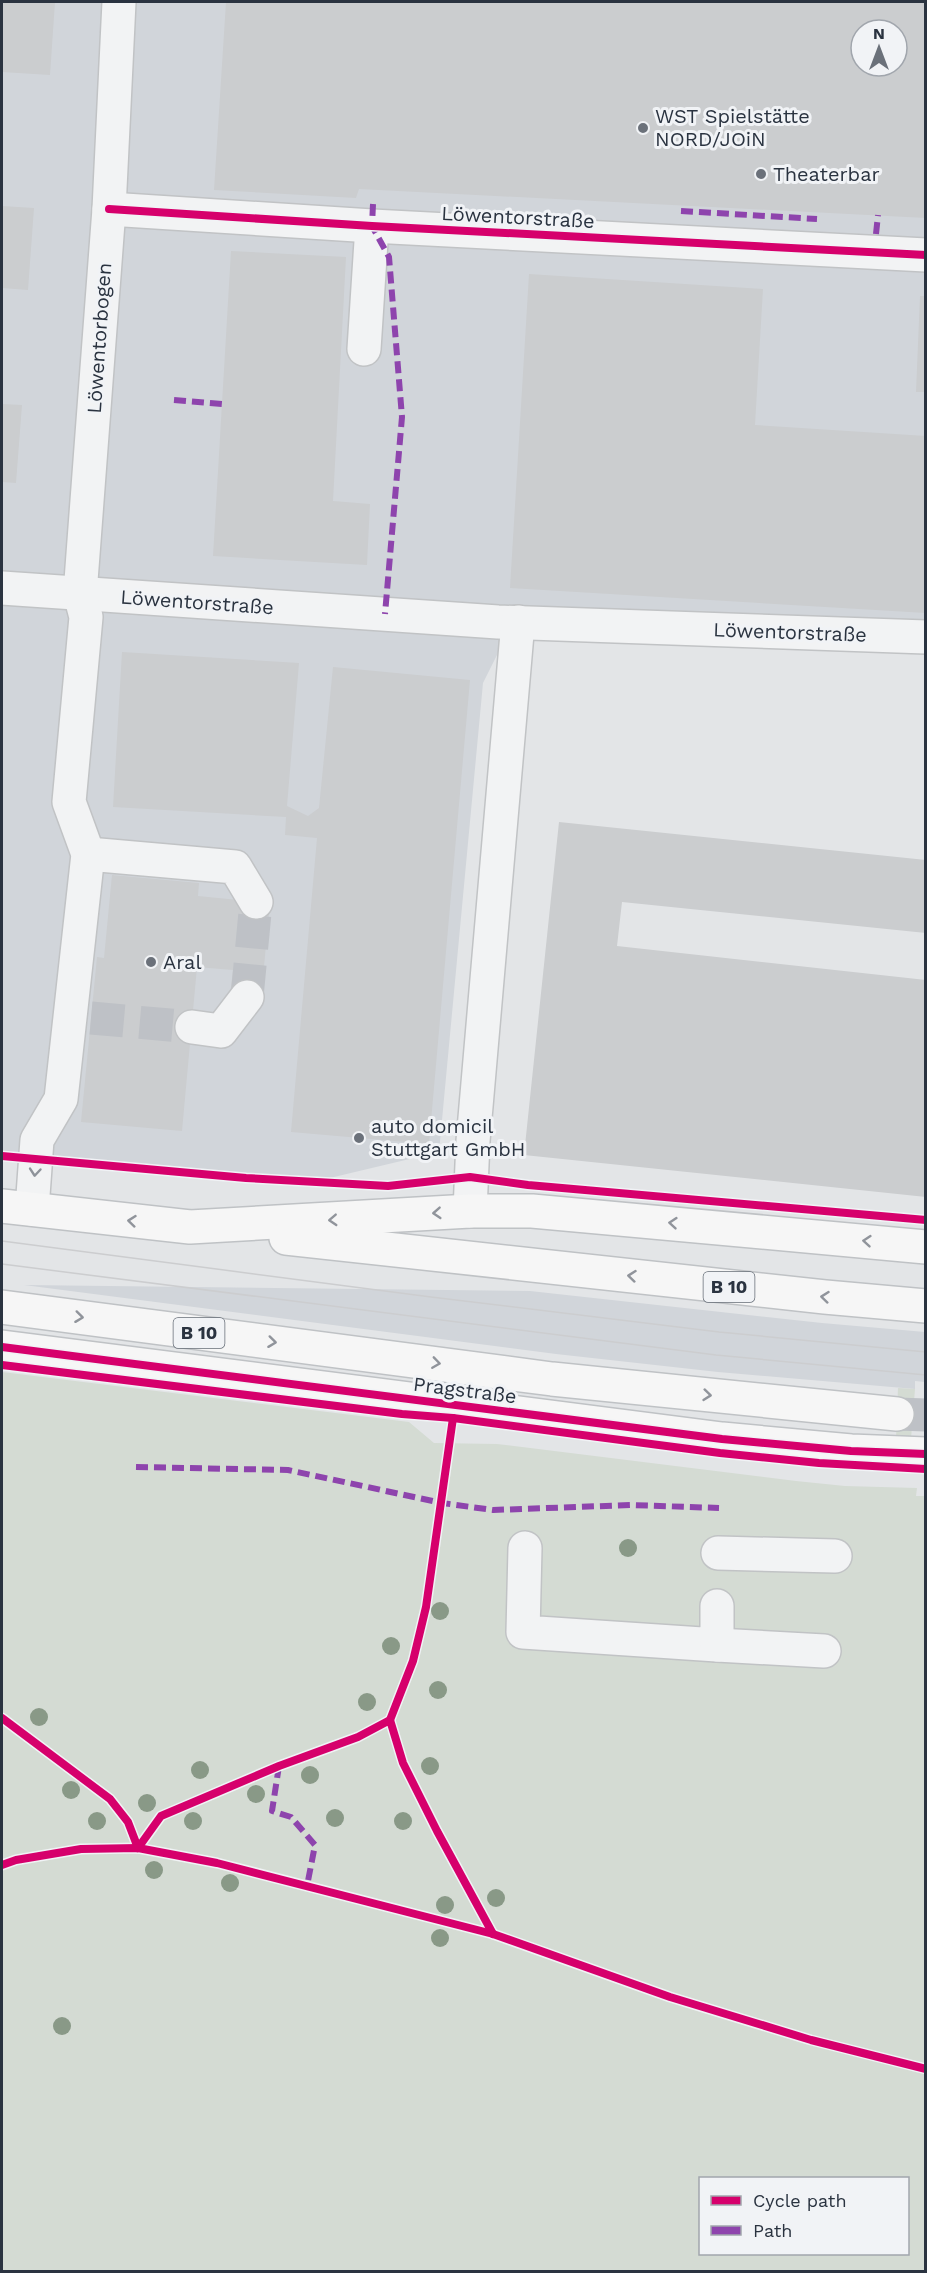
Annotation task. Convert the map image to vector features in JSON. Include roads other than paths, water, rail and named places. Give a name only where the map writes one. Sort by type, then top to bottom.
[{"type":"main road","name":"B 10","points":[[17,1208],[755,1290],[926,1306]]},
{"type":"main road","points":[[190,1227],[470,1210],[532,1210],[926,1246]]},
{"type":"main road","name":"B 10","points":[[2,1307],[552,1379],[897,1414]]},
{"type":"main road","name":"Pragstraße","points":[[2,1347],[722,1439],[850,1451],[926,1454]]},
{"type":"street","name":"Löwentorbogen","points":[[88,854],[69,802],[86,617],[80,594],[109,209],[119,2]]},
{"type":"street","name":"Löwentorstraße","points":[[109,209],[372,226],[926,255]]},
{"type":"street","points":[[364,349],[372,226]]},
{"type":"street","points":[[2,588],[80,594]]},
{"type":"street","name":"Löwentorstraße","points":[[80,594],[518,622],[926,637]]},
{"type":"street","points":[[470,1210],[474,1130],[518,622]]},
{"type":"street","points":[[17,1208],[37,1140],[61,1099],[80,1017],[88,854],[235,867],[256,902]]},
{"type":"street","points":[[192,1027],[221,1030],[247,997]]},
{"type":"street","points":[[525,1548],[523,1632],[824,1651]]},
{"type":"street","points":[[718,1553],[836,1556]]},
{"type":"street","points":[[717,1606],[717,1645]]},
{"type":"tunnel","points":[[247,997],[256,902]]},
{"type":"tunnel","points":[[91,1018],[192,1027]]},
{"type":"tunnel","points":[[897,1414],[926,1415]]},
{"type":"tram line","points":[[2,1241],[719,1332],[926,1352]]},
{"type":"tram line","points":[[2,1264],[716,1355],[926,1375]]},
{"type":"place","name":"WST Spielstätte NORD/JOiN","points":[[643,128]]},
{"type":"place","name":"Theaterbar","points":[[761,174]]},
{"type":"place","name":"Aral","points":[[151,962]]},
{"type":"place","name":"auto domicil Stuttgart GmbH","points":[[359,1138]]}]
